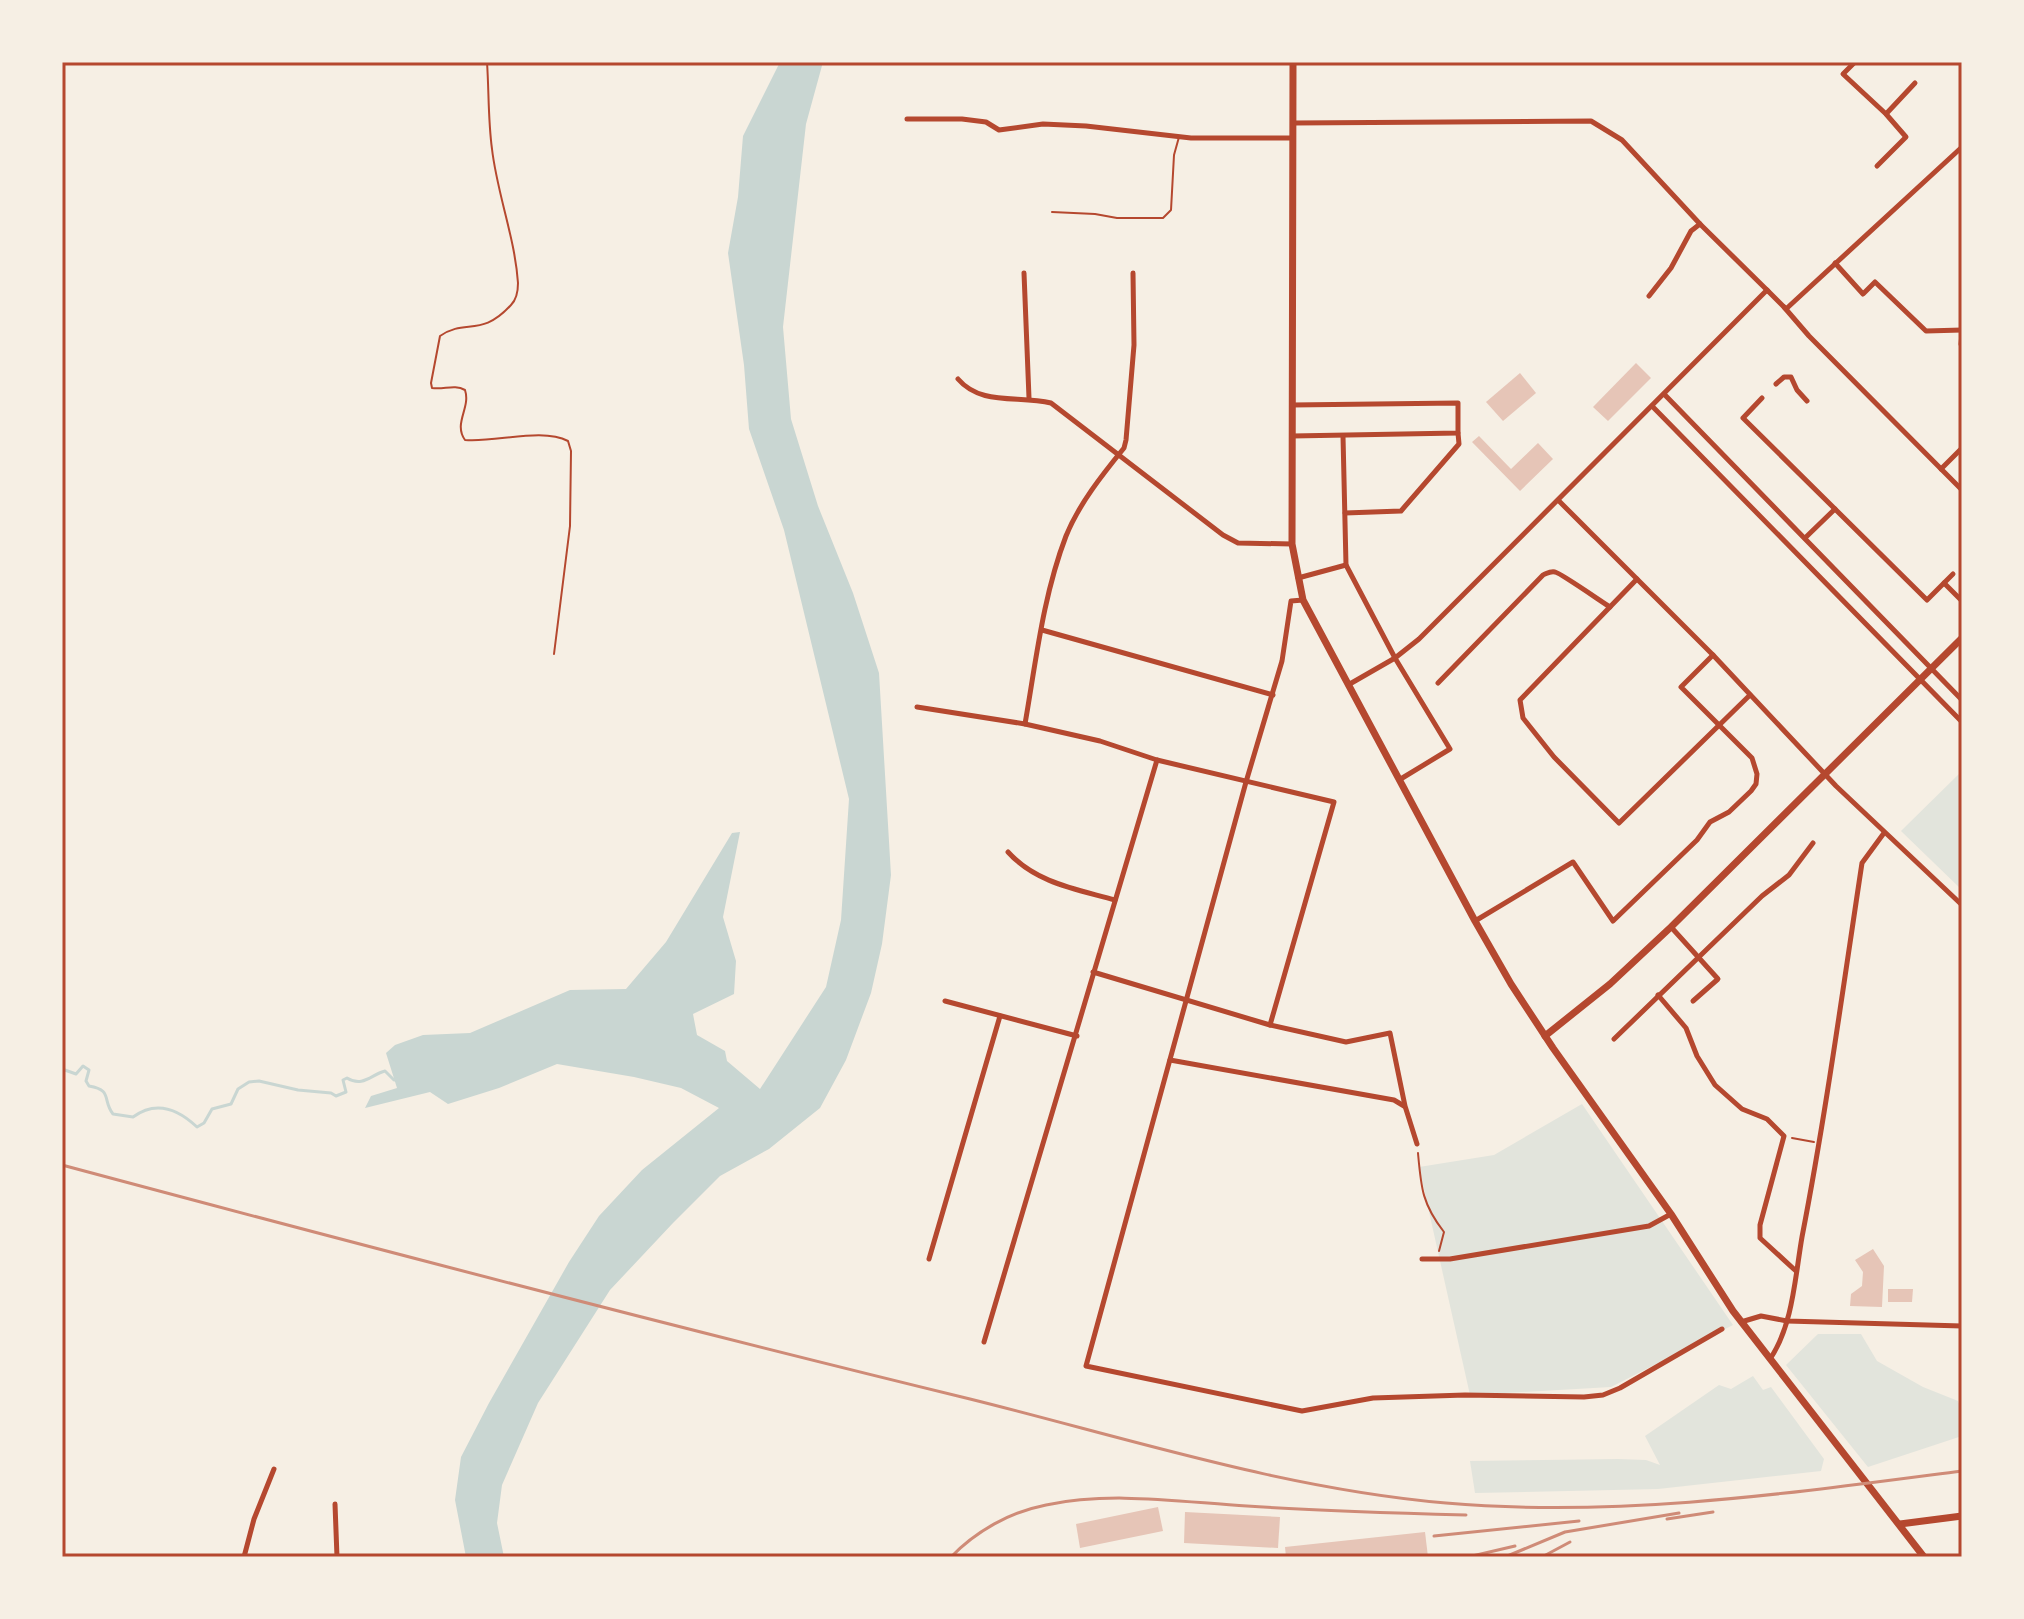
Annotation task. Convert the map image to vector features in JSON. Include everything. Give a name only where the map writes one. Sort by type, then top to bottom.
[{"type":"main road","points":[[1293,62],[1292,544],[1303,600],[1475,921],[1545,1036],[1671,1214],[1741,1322],[1924,1557]]},
{"type":"main road","points":[[1545,1036],[1610,984],[1671,927],[1962,638]]},
{"type":"main road","points":[[1900,1524],[1962,1516]]},
{"type":"street","points":[[1855,62],[1843,74],[1906,137],[1877,166]]},
{"type":"street","points":[[1886,114],[1915,83]]},
{"type":"street","points":[[907,119],[962,119],[986,122],[999,130],[1043,124],[1179,136],[1294,138]]},
{"type":"street","points":[[1294,123],[1591,121],[1622,140],[1700,224],[1962,490]]},
{"type":"street","points":[[1786,309],[1962,147]]},
{"type":"street","points":[[1954,154],[1962,158]]},
{"type":"street","points":[[1649,296],[1671,268],[1691,231],[1700,224]]},
{"type":"street","points":[[1835,263],[1863,294],[1875,282],[1926,331],[1962,332],[1961,344]]},
{"type":"street","points":[[1024,273],[1029,398]]},
{"type":"street","points":[[1025,724],[1046,603],[1067,536],[1082,505],[1126,440],[1130,412],[1133,273]]},
{"type":"street","points":[[1348,685],[1395,658],[1427,632],[1767,290]]},
{"type":"street","points":[[1776,384],[1784,377],[1791,377],[1807,401]]},
{"type":"street","points":[[958,379],[968,390],[986,397],[1029,398],[1051,403],[1223,535],[1238,543],[1292,544]]},
{"type":"street","points":[[1664,394],[1962,700]]},
{"type":"street","points":[[1762,398],[1743,418],[1927,600],[1953,574]]},
{"type":"street","points":[[1292,405],[1458,403],[1459,444],[1401,511],[1345,513]]},
{"type":"street","points":[[1652,406],[1962,722]]},
{"type":"street","points":[[1292,436],[1458,433]]},
{"type":"street","points":[[1343,436],[1346,565],[1395,658],[1450,749],[1399,780]]},
{"type":"street","points":[[1941,469],[1962,448]]},
{"type":"street","points":[[1559,501],[1713,655],[1825,775],[1962,905]]},
{"type":"street","points":[[1805,538],[1835,509]]},
{"type":"street","points":[[1297,578],[1346,565]]},
{"type":"street","points":[[1438,683],[1543,575],[1550,572],[1562,574],[1610,607]]},
{"type":"street","points":[[1637,579],[1520,700],[1523,718],[1554,757],[1619,823],[1750,695]]},
{"type":"street","points":[[1944,583],[1962,601]]},
{"type":"street","points":[[1303,600],[1291,601],[1282,661],[1273,695],[1246,782],[1086,1366],[1302,1411],[1373,1398],[1465,1395],[1584,1397],[1603,1395],[1620,1388],[1722,1329]]},
{"type":"street","points":[[1042,630],[1273,695]]},
{"type":"street","points":[[1475,921],[1573,862],[1613,921],[1697,840],[1710,822],[1729,812],[1756,784],[1756,767],[1752,758],[1681,687],[1713,655]]},
{"type":"street","points":[[917,707],[1025,724],[1100,741],[1157,760],[1334,802],[1270,1025]]},
{"type":"street","points":[[984,1342],[1157,760]]},
{"type":"street","points":[[1769,1360],[1779,1346],[1787,1321],[1819,1143],[1862,863],[1884,833]]},
{"type":"street","points":[[1614,1039],[1762,896],[1789,875],[1813,843]]},
{"type":"street","points":[[1008,852],[1018,864],[1045,881],[1115,900]]},
{"type":"street","points":[[1671,927],[1718,979],[1693,1001]]},
{"type":"street","points":[[1093,972],[1270,1025],[1346,1042],[1390,1033],[1405,1106],[1417,1144]]},
{"type":"street","points":[[1658,995],[1686,1028],[1697,1056],[1715,1085],[1742,1109],[1767,1119],[1784,1136],[1760,1225],[1760,1238],[1796,1271]]},
{"type":"street","points":[[945,1001],[1077,1036]]},
{"type":"street","points":[[929,1259],[1000,1016]]},
{"type":"street","points":[[1170,1060],[1394,1100],[1405,1106]]},
{"type":"street","points":[[1422,1259],[1437,1260],[1649,1226],[1671,1214]]},
{"type":"street","points":[[1741,1322],[1761,1316],[1787,1321],[1962,1326]]},
{"type":"street","points":[[244,1557],[254,1519],[274,1469]]},
{"type":"street","points":[[335,1504],[337,1557]]},
{"type":"lane","points":[[1052,212],[1117,218],[1163,218],[1171,210],[1174,155],[1179,136]]},
{"type":"path","points":[[487,62],[492,149],[516,270],[517,294],[514,303],[493,322],[482,327],[448,331],[440,336],[431,383],[432,388],[458,386],[465,390],[468,397],[459,425],[465,440],[481,442],[545,437],[568,441],[571,451],[570,526],[554,654]]},
{"type":"path","points":[[1784,1136],[1819,1143]]},
{"type":"path","points":[[1417,1144],[1422,1193],[1429,1212],[1444,1232],[1437,1260]]},
{"type":"shaded area","points":[[780,62],[823,62],[806,124],[783,327],[791,419],[818,506],[853,593],[879,673],[891,875],[882,944],[871,993],[846,1060],[820,1108],[769,1149],[720,1176],[610,1290],[538,1403],[502,1485],[497,1523],[504,1557],[466,1557],[455,1500],[461,1457],[489,1403],[569,1262],[599,1216],[642,1170],[719,1108],[681,1088],[557,1064],[499,1088],[448,1104],[430,1092],[365,1108],[371,1096],[397,1088],[386,1053],[395,1045],[423,1035],[470,1033],[570,990],[626,989],[666,942],[732,833],[740,832],[723,917],[736,961],[734,994],[693,1014],[697,1035],[725,1051],[727,1061],[760,1089],[826,987],[841,920],[849,799],[784,530],[749,429],[744,365],[728,253],[738,197],[743,136]]},
{"type":"shaded area","points":[[1962,771],[1962,890],[1901,831]]},
{"type":"shaded area","points":[[1582,1104],[1733,1325],[1611,1387],[1470,1395],[1419,1167],[1494,1155]]},
{"type":"shaded area","points":[[1818,1334],[1861,1334],[1877,1361],[1923,1387],[1958,1401],[1962,1412],[1962,1436],[1868,1467],[1786,1365]]},
{"type":"shaded area","points":[[1753,1376],[1763,1390],[1771,1387],[1824,1459],[1821,1471],[1658,1489],[1475,1493],[1470,1461],[1618,1459],[1646,1460],[1660,1465],[1645,1436],[1719,1385],[1731,1389]]},
{"type":"building","points":[[1636,363],[1651,378],[1608,421],[1593,407]]},
{"type":"building","points":[[1520,373],[1536,393],[1503,421],[1486,402]]},
{"type":"building","points":[[1479,436],[1511,469],[1538,443],[1553,459],[1520,491],[1472,442]]},
{"type":"building","points":[[1873,1249],[1884,1266],[1882,1307],[1850,1306],[1851,1294],[1862,1286],[1863,1272],[1855,1260]]},
{"type":"building","points":[[1888,1289],[1913,1289],[1912,1302],[1888,1302]]},
{"type":"building","points":[[1158,1507],[1163,1531],[1080,1548],[1076,1524]]},
{"type":"building","points":[[1185,1512],[1280,1517],[1278,1548],[1184,1543]]},
{"type":"building","points":[[1425,1532],[1428,1557],[1286,1557],[1285,1547]]},
{"type":"waterway","points":[[62,1069],[76,1074],[83,1066],[89,1070],[86,1081],[89,1086],[104,1093],[113,1114],[133,1117],[150,1109],[166,1109],[182,1115],[197,1127],[204,1123],[212,1109],[231,1104],[238,1089],[249,1082],[259,1081],[336,1096],[346,1092],[343,1080],[347,1078],[358,1082],[385,1071],[394,1080],[398,1079]]},
{"type":"railway","points":[[62,1165],[515,1285],[1206,1460],[1385,1496],[1511,1507],[1640,1505],[1770,1495],[1962,1471]]},
{"type":"railway","points":[[951,1557],[983,1531],[1019,1512],[1071,1501],[1121,1498],[1466,1515]]},
{"type":"railway","points":[[1667,1519],[1713,1512]]},
{"type":"railway","points":[[1505,1557],[1565,1532],[1679,1513]]},
{"type":"railway","points":[[1434,1536],[1579,1521]]},
{"type":"railway","points":[[1542,1557],[1570,1542]]},
{"type":"railway","points":[[1468,1557],[1515,1546]]}]
